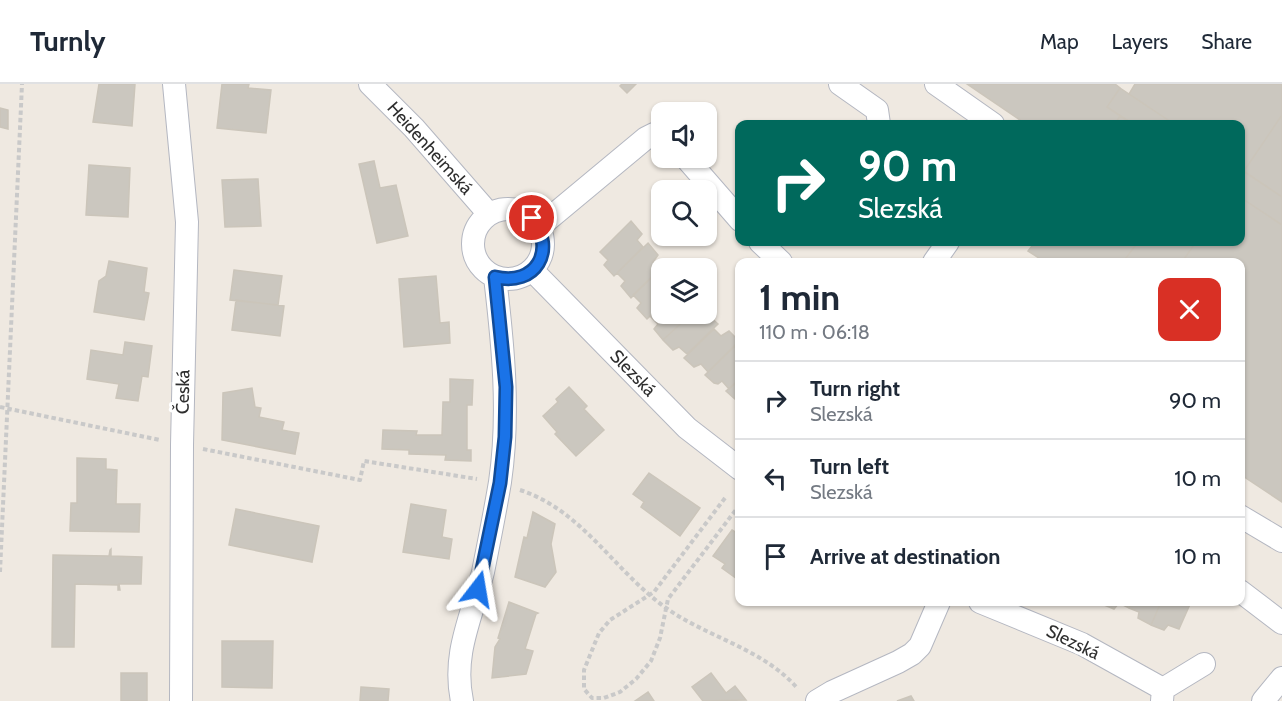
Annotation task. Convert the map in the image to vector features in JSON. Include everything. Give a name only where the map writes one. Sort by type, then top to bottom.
[{"type":"street","name":"Česká","points":[[174,84],[187,222],[182,444],[181,701]]},
{"type":"street","name":"Heidenheimská","points":[[370,84],[414,128],[489,214]]},
{"type":"street","points":[[840,84],[877,110],[878,120]]},
{"type":"street","points":[[936,84],[987,120]]},
{"type":"street","points":[[539,227],[651,136]]},
{"type":"street","points":[[695,168],[735,214]]},
{"type":"street","points":[[511,208],[522,211],[539,227],[543,238],[543,249],[540,261],[532,270],[515,279],[495,277],[478,263],[474,252],[475,231],[489,214],[500,209],[511,208]]},
{"type":"street","points":[[764,246],[778,258]]},
{"type":"street","name":"Slezská","points":[[532,270],[687,428],[735,465]]},
{"type":"street","points":[[462,701],[459,687],[460,649],[482,573],[500,483],[505,437],[506,387],[495,277]]},
{"type":"street","points":[[1245,519],[1282,541]]},
{"type":"street","points":[[1245,595],[1282,623]]},
{"type":"street","points":[[809,697],[832,692],[912,654],[920,646],[937,606]]},
{"type":"street","name":"Slezská","points":[[990,606],[1082,644],[1162,695]]},
{"type":"street","points":[[1162,695],[1204,664]]},
{"type":"street","points":[[1263,701],[1282,678]]},
{"type":"path","points":[[0,572],[22,84]]},
{"type":"path","points":[[0,407],[360,480],[364,461],[500,483],[536,495],[570,516],[630,578],[667,609],[689,623],[748,651],[788,677],[809,697]]},
{"type":"path","points":[[725,498],[654,592],[610,620],[599,633],[584,670],[584,689],[592,698],[604,698],[620,692],[636,679],[651,661],[660,638],[668,599],[735,511]]},
{"type":"building","points":[[99,84],[135,84],[132,126],[93,122]]},
{"type":"building","points":[[222,84],[249,84],[248,88],[271,90],[266,133],[217,128]]},
{"type":"building","points":[[636,84],[627,93],[620,86]]},
{"type":"building","points":[[967,84],[1115,84],[1120,88],[1107,107],[1120,116],[1118,120],[1020,120]]},
{"type":"building","points":[[1135,84],[1282,84],[1282,115],[1245,170],[1245,120],[1168,120],[1129,94]]},
{"type":"building","points":[[1120,88],[1168,120],[1127,120],[1107,107]]},
{"type":"building","points":[[0,108],[8,110],[8,129],[0,127]]},
{"type":"building","points":[[1282,115],[1282,197],[1245,170]]},
{"type":"building","points":[[374,161],[380,188],[396,185],[408,236],[377,243],[359,164]]},
{"type":"building","points":[[89,165],[130,168],[128,217],[86,215]]},
{"type":"building","points":[[1245,172],[1282,197],[1282,225],[1245,200]]},
{"type":"building","points":[[258,179],[261,226],[225,227],[222,180]]},
{"type":"building","points":[[1245,200],[1282,225],[1282,502],[1245,477],[1245,258],[1185,258],[1193,246],[1245,246]]},
{"type":"building","points":[[631,221],[642,234],[637,240],[643,247],[614,276],[604,265],[608,260],[600,252]]},
{"type":"building","points":[[648,243],[658,255],[656,258],[651,258],[651,278],[631,298],[621,286],[625,281],[617,273]]},
{"type":"building","points":[[1032,246],[1135,246],[1126,258],[1039,258],[1028,251]]},
{"type":"building","points":[[1135,246],[1193,246],[1185,258],[1126,258]]},
{"type":"building","points":[[109,261],[147,268],[144,292],[149,293],[144,320],[94,312],[99,281],[106,276]]},
{"type":"building","points":[[234,270],[282,276],[278,305],[230,300]]},
{"type":"building","points":[[436,276],[440,323],[449,322],[450,343],[404,347],[399,279]]},
{"type":"building","points":[[651,278],[651,315],[647,319],[637,308],[641,303],[633,295]]},
{"type":"building","points":[[236,300],[284,306],[280,336],[232,330]]},
{"type":"building","points":[[658,324],[680,324],[663,340],[654,329]]},
{"type":"building","points":[[680,324],[718,324],[687,354],[679,347],[673,350],[663,340]]},
{"type":"building","points":[[714,329],[721,336],[729,331],[735,337],[735,345],[708,372],[701,364],[694,367],[684,358]]},
{"type":"building","points":[[125,342],[152,346],[148,377],[142,376],[138,401],[116,398],[119,384],[87,379],[91,350],[123,355]]},
{"type":"building","points":[[735,346],[735,384],[729,389],[722,381],[718,384],[714,383],[705,375]]},
{"type":"building","points":[[450,379],[473,380],[472,405],[467,405],[467,450],[471,450],[471,461],[445,460],[446,455],[409,454],[409,450],[382,449],[383,430],[417,431],[416,435],[442,435],[443,402],[450,402]]},
{"type":"building","points":[[735,383],[735,399],[726,391]]},
{"type":"building","points":[[569,387],[587,406],[584,409],[604,430],[576,456],[555,434],[557,432],[543,416],[558,402],[556,399]]},
{"type":"building","points":[[252,388],[255,407],[261,408],[259,417],[284,422],[282,430],[299,433],[295,454],[222,440],[223,393]]},
{"type":"building","points":[[77,458],[106,459],[106,469],[117,470],[116,504],[140,504],[139,532],[70,531],[71,503],[77,503]]},
{"type":"building","points":[[649,473],[700,508],[680,536],[641,507],[644,502],[633,494]]},
{"type":"building","points":[[411,504],[446,510],[442,537],[452,539],[449,559],[403,552]]},
{"type":"building","points":[[236,509],[319,526],[312,562],[229,545]]},
{"type":"building","points":[[533,512],[555,524],[551,544],[556,572],[545,587],[515,577],[524,537],[527,538]]},
{"type":"building","points":[[732,530],[735,532],[735,577],[722,568],[725,564],[713,556]]},
{"type":"building","points":[[111,549],[111,556],[142,557],[141,584],[119,584],[120,590],[118,590],[118,585],[75,584],[74,647],[52,647],[53,555],[109,556]]},
{"type":"building","points":[[509,602],[538,613],[525,649],[533,651],[526,674],[492,678],[495,647],[500,639],[498,638]]},
{"type":"building","points":[[1130,606],[1159,606],[1151,625],[1138,618],[1139,612],[1129,608]]},
{"type":"building","points":[[1159,606],[1189,606],[1179,629],[1168,625],[1164,630],[1151,625]]},
{"type":"building","points":[[222,641],[273,641],[272,688],[222,687]]},
{"type":"building","points":[[121,673],[147,673],[147,701],[121,701]]},
{"type":"building","points":[[711,673],[726,693],[735,686],[746,700],[703,701],[692,687]]},
{"type":"building","points":[[361,687],[389,689],[388,701],[360,701]]},
{"type":"building","points":[[648,692],[654,701],[635,701]]},
{"type":"building","points":[[911,696],[914,701],[897,701]]},
{"type":"route","points":[[478,589],[500,483],[505,437],[506,387],[495,277],[515,279],[532,270],[540,261],[543,238],[532,218]]}]
